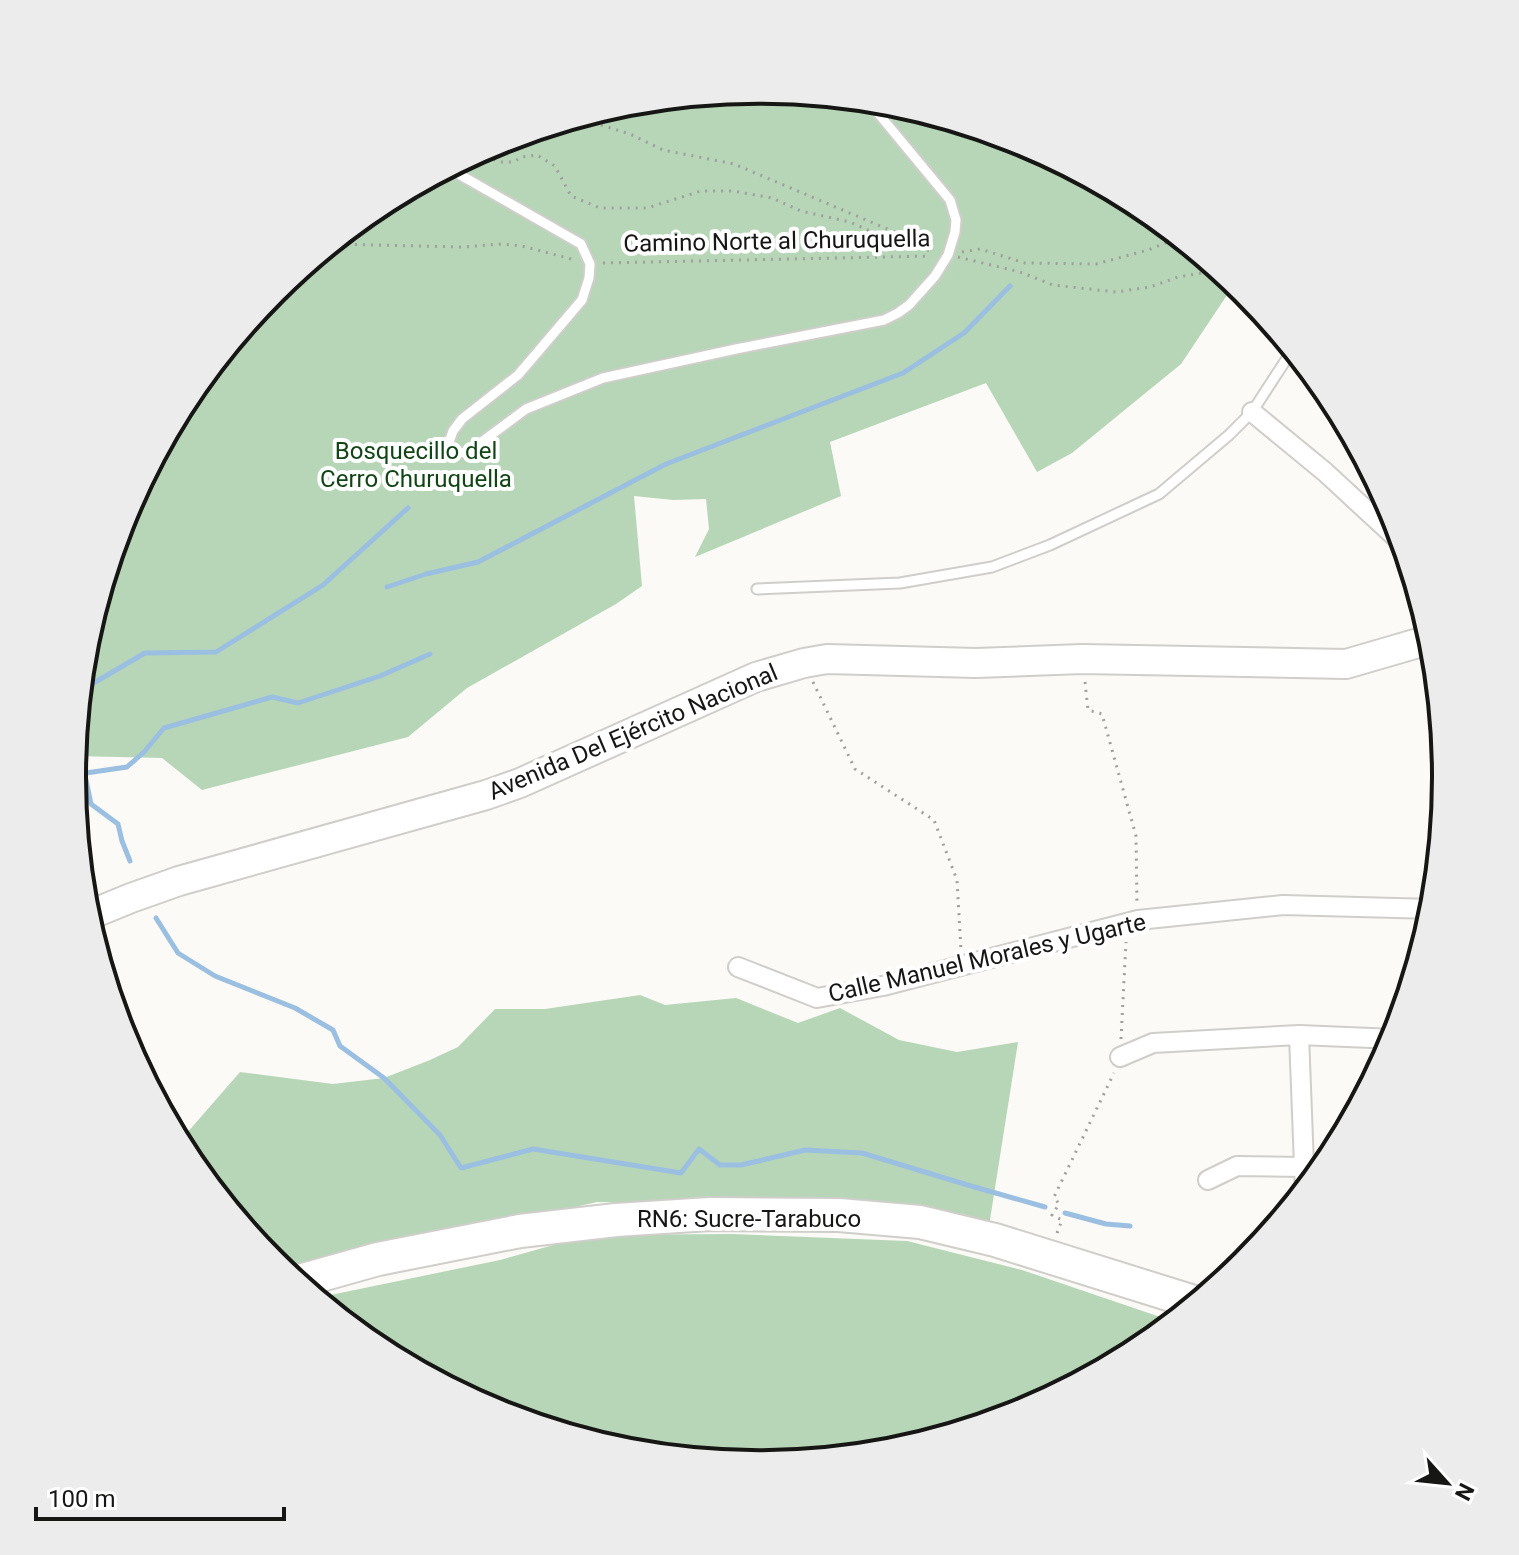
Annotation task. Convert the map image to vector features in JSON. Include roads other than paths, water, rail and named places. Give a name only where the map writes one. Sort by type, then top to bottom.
[{"type":"highway","name":"RN6: Sucre-Tarabuco","points":[[309,1278],[378,1259],[520,1231],[616,1220],[710,1214],[839,1215],[920,1222],[995,1240],[1185,1299]]},
{"type":"main road","name":"Avenida Del Ejército Nacional","points":[[99,911],[179,881],[486,795],[520,783],[756,677],[804,663],[827,659],[976,663],[1082,659],[1346,664],[1419,643]]},
{"type":"street","points":[[1252,412],[1325,472],[1385,527]]},
{"type":"street","name":"Calle Manuel Morales y Ugarte","points":[[738,967],[817,998],[883,986],[1132,921],[1283,905],[1420,909]]},
{"type":"street","points":[[1299,1035],[1304,1174]]},
{"type":"street","points":[[1120,1057],[1153,1043],[1299,1035],[1380,1038]]},
{"type":"street","points":[[1208,1180],[1237,1166],[1303,1167]]},
{"type":"lane","points":[[459,174],[581,244],[590,264],[582,300],[518,375],[462,419],[448,445],[453,453],[468,452],[526,409],[603,378],[884,320],[909,305],[935,276],[948,255],[956,220],[950,200],[880,115]]},
{"type":"lane","points":[[757,589],[900,583],[992,567],[1050,545],[1159,494],[1252,412],[1287,358]]},
{"type":"waterway","points":[[387,587],[478,562],[666,464],[903,373],[964,333],[1010,286]]},
{"type":"waterway","points":[[93,683],[145,653],[216,652],[323,585],[408,508]]},
{"type":"waterway","points":[[86,773],[127,767],[164,728],[272,697],[298,703],[380,676],[430,654]]},
{"type":"waterway","points":[[86,780],[91,804],[118,824],[130,861]]},
{"type":"waterway","points":[[156,918],[178,953],[215,976],[295,1008],[333,1030],[340,1046],[384,1078],[440,1135],[461,1168],[533,1149],[681,1173],[699,1149],[720,1165],[741,1165],[805,1150],[862,1153],[1045,1207]]},
{"type":"waterway","points":[[1065,1213],[1106,1224],[1130,1226]]},
{"type":"park label","name":"Bosquecillo del Cerro Churuquella","points":[[416,465]]}]
